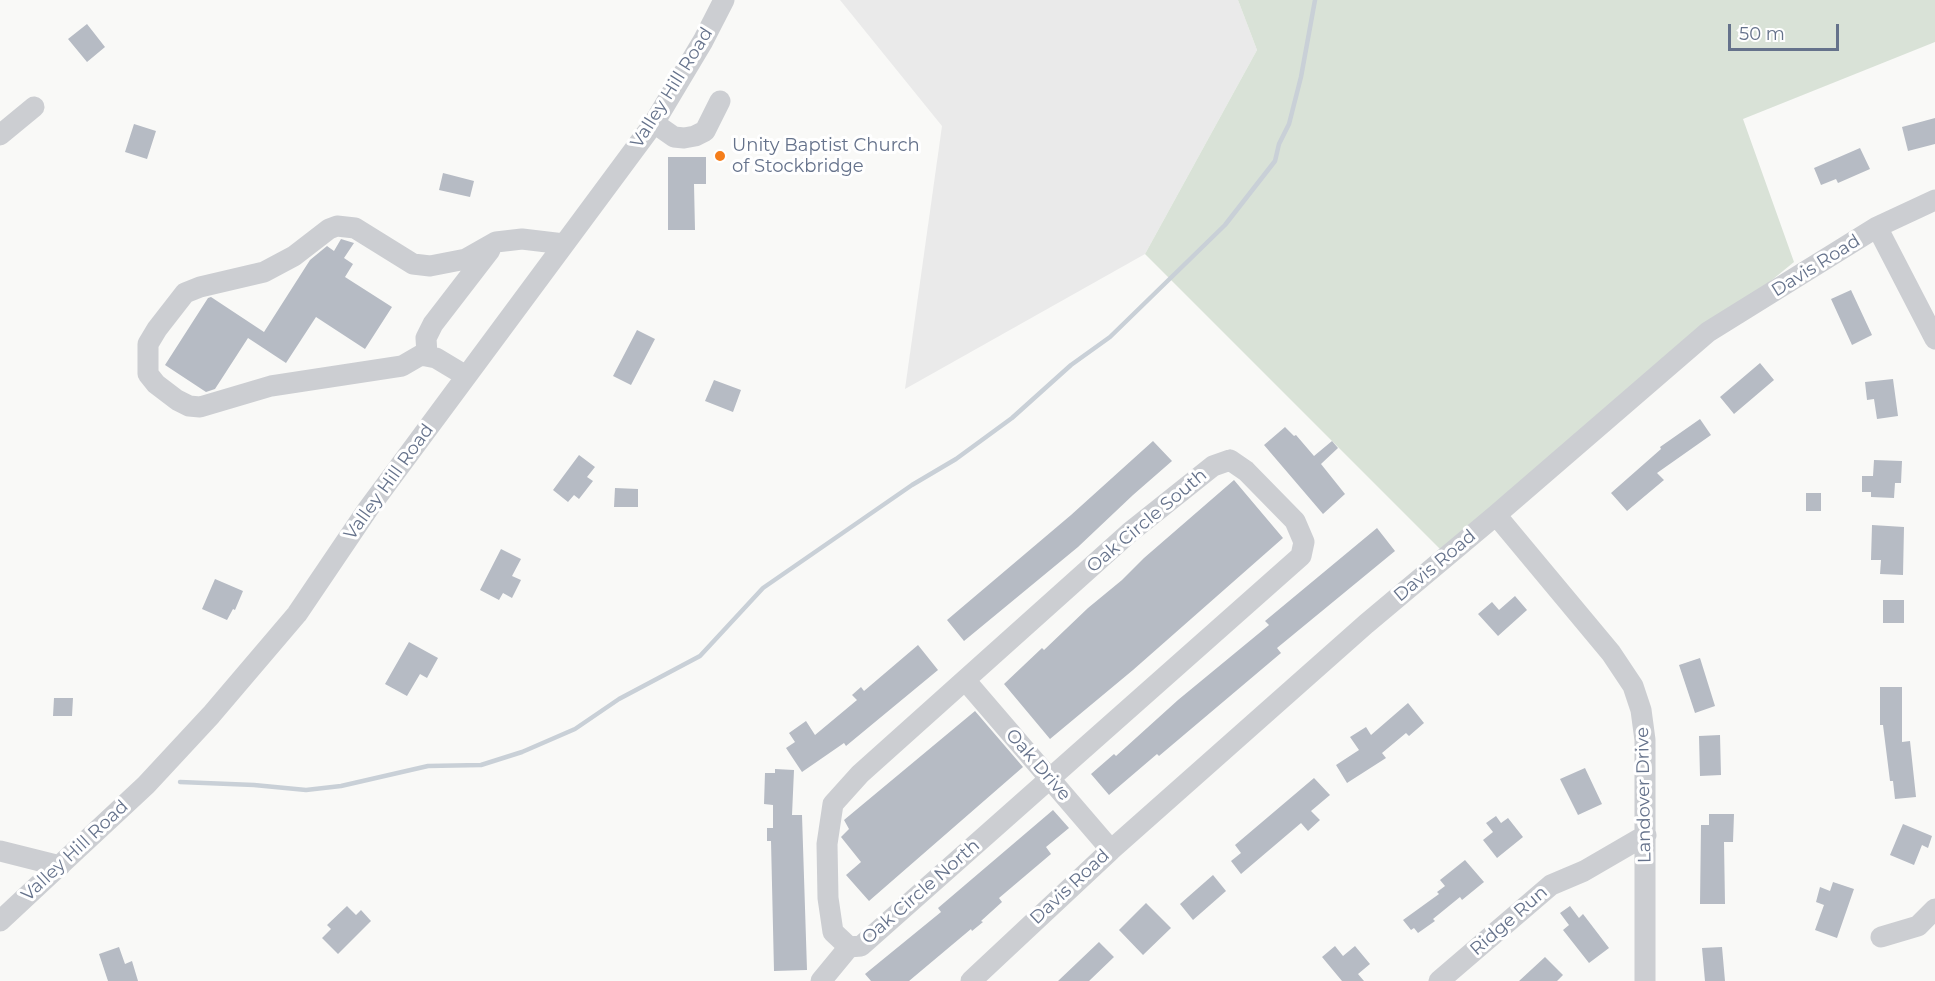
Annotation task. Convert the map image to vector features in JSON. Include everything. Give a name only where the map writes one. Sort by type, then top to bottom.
[{"type":"street","name":"Valley Hill Road","points":[[0,921],[162,767],[211,715],[297,614],[368,509],[654,123],[703,41],[724,0]]},
{"type":"street","points":[[654,123],[674,137],[695,136],[705,131],[720,101]]},
{"type":"street","points":[[0,135],[33,107]]},
{"type":"street","name":"Davis Road","points":[[971,981],[1111,850],[1366,624],[1708,332],[1877,227],[1935,200]]},
{"type":"street","points":[[466,376],[436,358],[421,355],[402,366],[271,386],[200,407],[189,406],[156,384],[148,374],[148,344],[185,293],[200,287],[264,272],[288,260],[329,229],[337,226],[355,228],[413,264],[430,266],[466,259],[496,242],[522,239],[564,244]]},
{"type":"street","points":[[1877,227],[1935,339]]},
{"type":"street","points":[[427,355],[426,338],[433,324],[496,242]]},
{"type":"street","name":"Oak Circle South","points":[[965,680],[1129,533],[1213,466],[1230,460],[1238,465],[1295,520],[1304,542],[1301,556],[1049,777]]},
{"type":"street","name":"Landover Drive","points":[[1496,515],[1611,653],[1633,686],[1641,710],[1645,740],[1645,981]]},
{"type":"street","name":"Oak Drive","points":[[965,680],[1111,850]]},
{"type":"street","name":"Oak Circle North","points":[[965,680],[860,774],[833,804],[826,844],[828,898],[834,932],[849,947],[861,946],[1049,777]]},
{"type":"street","name":"Ridge Run","points":[[1440,981],[1551,885],[1584,871],[1646,835]]},
{"type":"street","points":[[0,851],[60,866]]},
{"type":"street","points":[[1881,937],[1918,926],[1935,909]]},
{"type":"street","points":[[821,981],[849,947]]},
{"type":"shaded area","points":[[840,0],[1238,0],[1257,50],[1145,254],[905,389],[942,126]]},
{"type":"shaded area","points":[[1238,0],[1935,0],[1935,42],[1743,119],[1794,262],[1441,550],[1145,254],[1257,50]]},
{"type":"building","points":[[87,24],[105,47],[87,62],[68,39]]},
{"type":"building","points":[[1935,118],[1935,144],[1908,151],[1902,127]]},
{"type":"building","points":[[134,124],[156,131],[147,159],[125,152]]},
{"type":"building","points":[[1860,148],[1870,169],[1838,183],[1836,179],[1821,185],[1814,168]]},
{"type":"building","points":[[668,157],[706,157],[706,184],[694,184],[695,230],[668,230]]},
{"type":"building","points":[[443,173],[474,181],[470,197],[439,190]]},
{"type":"building","points":[[341,239],[354,243],[344,258],[353,264],[345,277],[392,307],[365,349],[316,317],[286,363],[248,338],[215,389],[206,392],[165,365],[208,298],[211,297],[264,332],[310,260],[327,246],[334,251]]},
{"type":"building","points":[[1851,290],[1872,335],[1852,345],[1831,299]]},
{"type":"building","points":[[637,330],[655,339],[631,385],[613,376]]},
{"type":"building","points":[[1760,363],[1774,380],[1734,414],[1720,397]]},
{"type":"building","points":[[1893,379],[1898,416],[1877,419],[1874,399],[1867,400],[1865,382]]},
{"type":"building","points":[[714,380],[741,390],[733,412],[705,401]]},
{"type":"building","points":[[1700,419],[1711,435],[1657,473],[1664,480],[1627,511],[1611,493],[1661,449],[1660,447]]},
{"type":"building","points":[[1285,427],[1294,436],[1296,435],[1314,456],[1332,441],[1338,448],[1321,464],[1345,494],[1323,514],[1264,445]]},
{"type":"building","points":[[1153,441],[1172,461],[1078,547],[964,641],[947,620],[1071,515]]},
{"type":"building","points":[[579,455],[595,467],[587,477],[593,481],[579,499],[574,495],[568,502],[553,490]]},
{"type":"building","points":[[1874,460],[1902,461],[1901,483],[1895,483],[1894,498],[1871,497],[1871,492],[1862,492],[1862,476],[1873,476]]},
{"type":"building","points":[[1234,480],[1283,538],[1133,670],[1050,739],[1004,684]]},
{"type":"building","points":[[615,488],[638,489],[638,507],[614,507]]},
{"type":"building","points":[[1806,493],[1821,493],[1821,511],[1806,511]]},
{"type":"building","points":[[1872,525],[1904,527],[1903,575],[1880,574],[1881,560],[1871,560]]},
{"type":"building","points":[[1377,528],[1395,551],[1277,648],[1281,653],[1109,795],[1091,774],[1114,754],[1116,756],[1178,700],[1269,625],[1265,621]]},
{"type":"building","points":[[501,549],[521,559],[512,576],[521,580],[512,598],[503,593],[499,600],[480,590]]},
{"type":"building","points":[[215,579],[243,591],[235,610],[233,609],[227,620],[202,609]]},
{"type":"building","points":[[1515,596],[1527,610],[1498,636],[1478,614],[1492,602],[1499,610]]},
{"type":"building","points":[[1883,600],[1904,600],[1904,623],[1883,623]]},
{"type":"building","points":[[409,642],[438,658],[427,678],[420,674],[407,696],[385,684]]},
{"type":"building","points":[[918,645],[938,670],[846,746],[844,743],[802,772],[786,748],[795,742],[789,733],[806,721],[815,735],[857,700],[852,695],[861,687],[864,691]]},
{"type":"building","points":[[1700,658],[1715,706],[1695,713],[1679,665]]},
{"type":"building","points":[[1880,687],[1902,687],[1902,742],[1910,741],[1916,797],[1895,799],[1893,781],[1890,781],[1883,725],[1880,725]]},
{"type":"building","points":[[54,698],[73,698],[72,716],[53,716]]},
{"type":"building","points":[[1408,703],[1424,723],[1409,736],[1406,733],[1382,753],[1386,758],[1347,783],[1336,765],[1359,750],[1350,737],[1366,727],[1371,735]]},
{"type":"building","points":[[975,711],[1023,767],[869,901],[846,875],[861,862],[841,837],[849,829],[844,820]]},
{"type":"building","points":[[1720,735],[1721,775],[1700,776],[1699,736]]},
{"type":"building","points":[[1585,768],[1602,804],[1578,815],[1560,779]]},
{"type":"building","points":[[775,769],[794,770],[792,815],[802,815],[807,970],[774,971],[771,841],[767,841],[767,828],[773,828],[773,805],[764,804],[765,773],[775,773]]},
{"type":"building","points":[[1314,778],[1330,795],[1311,811],[1320,820],[1308,831],[1301,823],[1241,874],[1231,861],[1241,853],[1235,845]]},
{"type":"building","points":[[1053,810],[1069,828],[1046,847],[1051,854],[999,898],[1002,902],[981,921],[983,922],[972,931],[971,929],[909,981],[871,981],[865,974],[941,912],[938,908]]},
{"type":"building","points":[[1709,814],[1734,814],[1733,842],[1724,842],[1725,904],[1700,904],[1701,825],[1709,825]]},
{"type":"building","points":[[1496,816],[1501,823],[1508,818],[1523,837],[1497,858],[1483,840],[1493,832],[1486,823]]},
{"type":"building","points":[[1903,824],[1932,836],[1928,848],[1922,845],[1914,865],[1890,855]]},
{"type":"building","points":[[1465,860],[1484,882],[1462,900],[1460,897],[1433,919],[1435,921],[1418,933],[1414,928],[1411,930],[1403,920],[1439,894],[1437,892],[1445,886],[1440,880]]},
{"type":"building","points":[[1213,875],[1226,891],[1193,920],[1180,904]]},
{"type":"building","points":[[1833,882],[1854,889],[1837,938],[1815,930],[1824,905],[1816,902],[1820,887],[1830,891]]},
{"type":"building","points":[[1146,903],[1171,928],[1143,955],[1119,930]]},
{"type":"building","points":[[347,906],[356,915],[361,910],[371,921],[338,954],[322,938],[331,929],[327,925]]},
{"type":"building","points":[[1570,906],[1579,918],[1583,914],[1609,948],[1589,963],[1563,930],[1569,925],[1560,913]]},
{"type":"building","points":[[1099,942],[1114,957],[1089,981],[1058,981]]},
{"type":"building","points":[[1335,946],[1343,956],[1355,946],[1370,964],[1358,974],[1364,981],[1342,981],[1322,957]]},
{"type":"building","points":[[119,947],[125,964],[132,961],[138,981],[108,981],[99,954]]},
{"type":"building","points":[[1722,947],[1725,981],[1705,981],[1702,948]]},
{"type":"building","points":[[1545,957],[1563,975],[1557,981],[1519,981]]},
{"type":"waterway","points":[[180,782],[306,790],[341,786],[428,766],[481,765],[522,752],[575,729],[619,699],[700,656],[763,588],[912,485],[956,459],[1012,418],[1071,365],[1110,337],[1225,225],[1275,161],[1279,144],[1289,124],[1301,77],[1315,0]]},
{"type":"place","name":"Unity Baptist Church of Stockbridge","points":[[720,156]]}]
